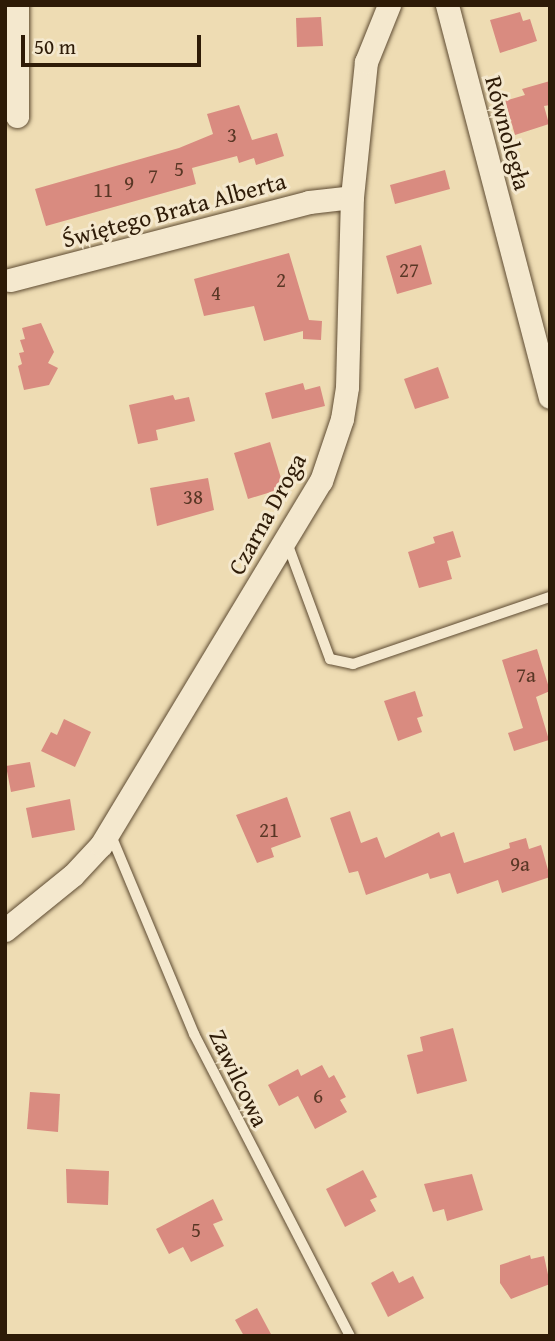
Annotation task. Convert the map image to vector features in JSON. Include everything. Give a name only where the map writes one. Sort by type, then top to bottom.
[{"type":"street","points":[[17,5],[17,116]]},
{"type":"street","name":"Czarna Droga","points":[[5,930],[73,875],[109,831],[321,481],[342,419],[352,197],[366,62],[388,5]]},
{"type":"street","name":"Równoległa","points":[[447,5],[550,397]]},
{"type":"street","name":"Świętego Brata Alberta","points":[[10,280],[309,202],[352,197]]},
{"type":"lane","points":[[286,540],[330,659],[353,664],[550,597]]},
{"type":"lane","name":"Zawilcowa","points":[[109,831],[194,1034],[263,1175],[350,1336]]},
{"type":"building","points":[[520,12],[523,21],[530,19],[537,41],[500,53],[490,20]]},
{"type":"building","points":[[321,17],[323,46],[297,47],[296,18]]},
{"type":"building","points":[[550,81],[550,105],[544,106],[549,124],[515,135],[505,101],[525,95],[522,89]]},
{"type":"building","points":[[239,105],[252,140],[277,133],[284,156],[256,165],[254,158],[239,163],[237,156],[192,168],[196,184],[46,226],[35,189],[179,148],[213,134],[207,114]]},
{"type":"building","points":[[445,170],[450,189],[395,204],[390,185]]},
{"type":"building","points":[[421,245],[432,284],[397,294],[386,256]]},
{"type":"building","points":[[289,253],[309,320],[322,321],[321,340],[303,339],[303,331],[264,341],[254,306],[204,316],[194,279]]},
{"type":"building","points":[[41,323],[54,352],[48,363],[58,368],[49,385],[24,390],[18,366],[22,364],[19,353],[24,352],[20,340],[25,339],[22,328]]},
{"type":"building","points":[[438,367],[449,398],[415,409],[404,379]]},
{"type":"building","points":[[303,383],[305,390],[320,386],[325,406],[272,419],[265,393]]},
{"type":"building","points":[[173,395],[175,400],[189,397],[195,421],[156,430],[158,440],[138,444],[129,405]]},
{"type":"building","points":[[270,442],[284,488],[248,499],[234,453]]},
{"type":"building","points":[[208,478],[214,510],[157,526],[150,488]]},
{"type":"building","points":[[453,531],[461,557],[447,561],[452,579],[419,588],[408,552],[435,543],[433,537]]},
{"type":"building","points":[[537,649],[550,691],[536,697],[549,740],[514,751],[508,733],[523,728],[502,660]]},
{"type":"building","points":[[415,691],[423,716],[417,718],[422,732],[398,741],[384,701]]},
{"type":"building","points":[[64,719],[91,732],[75,767],[41,751],[51,732],[57,735]]},
{"type":"building","points":[[30,762],[35,787],[11,792],[6,766]]},
{"type":"building","points":[[287,797],[301,837],[271,848],[274,857],[257,863],[236,815]]},
{"type":"building","points":[[70,799],[75,830],[32,838],[26,808]]},
{"type":"building","points":[[350,811],[361,843],[377,837],[385,858],[439,832],[441,837],[454,832],[464,863],[510,848],[509,843],[526,838],[529,849],[541,845],[550,877],[502,893],[498,880],[457,894],[450,873],[430,879],[428,873],[366,895],[358,871],[349,873],[330,818]]},
{"type":"building","points":[[453,1028],[467,1081],[417,1094],[407,1055],[423,1051],[420,1037]]},
{"type":"building","points":[[322,1065],[329,1078],[334,1075],[346,1097],[340,1100],[347,1112],[315,1129],[298,1096],[279,1106],[268,1085],[298,1069],[301,1076]]},
{"type":"building","points":[[30,1092],[60,1094],[58,1132],[27,1129]]},
{"type":"building","points":[[66,1169],[109,1171],[108,1205],[67,1203]]},
{"type":"building","points":[[363,1170],[377,1197],[370,1200],[376,1211],[345,1227],[326,1189]]},
{"type":"building","points":[[472,1174],[483,1210],[447,1221],[444,1209],[433,1212],[424,1184]]},
{"type":"building","points":[[213,1199],[223,1220],[213,1224],[224,1246],[191,1262],[183,1247],[169,1254],[156,1229]]},
{"type":"building","points":[[530,1255],[531,1259],[544,1256],[550,1284],[511,1299],[500,1283],[500,1265]]},
{"type":"building","points":[[393,1271],[399,1283],[413,1276],[424,1298],[388,1317],[371,1283]]},
{"type":"building","points":[[257,1308],[272,1336],[244,1336],[235,1320]]}]
